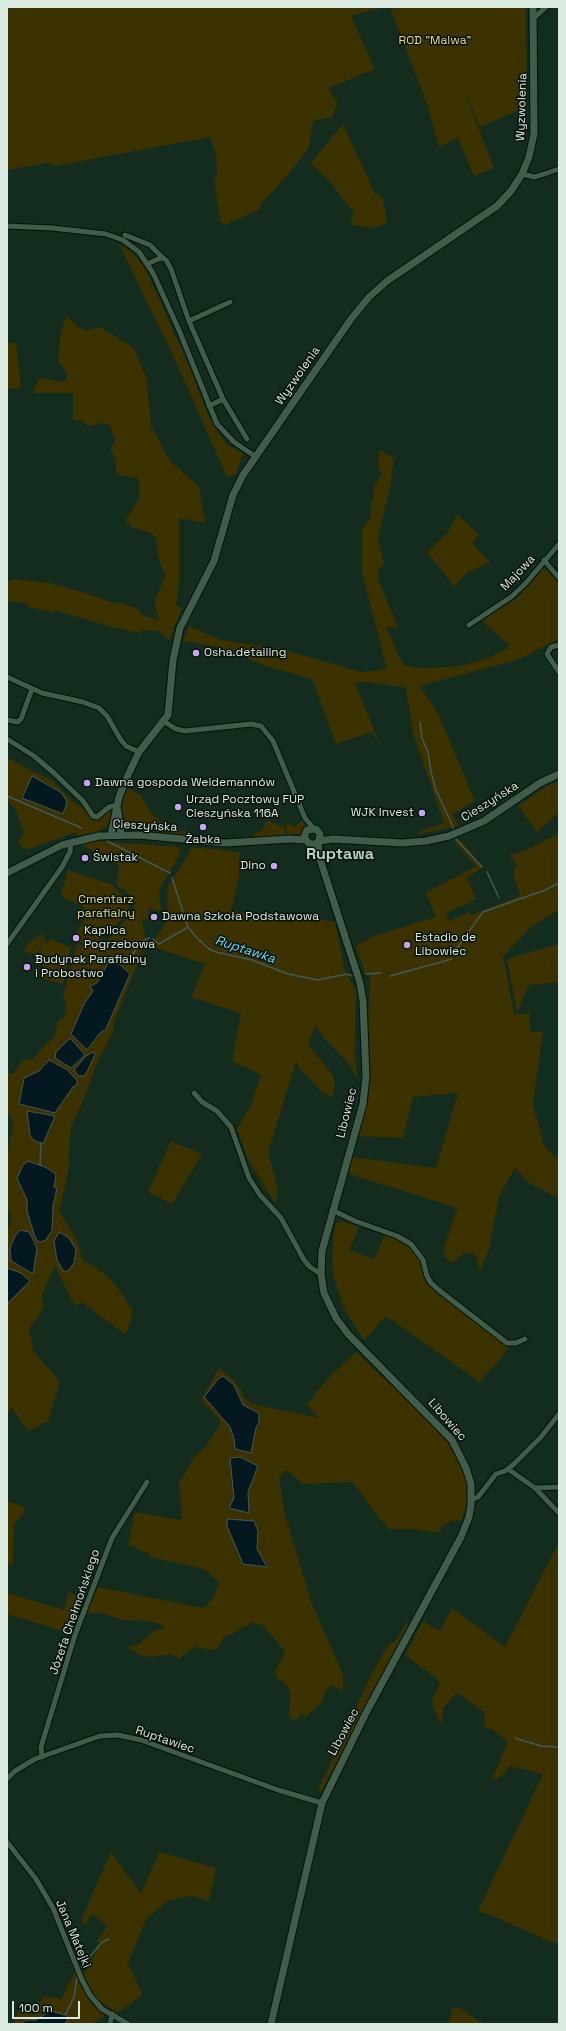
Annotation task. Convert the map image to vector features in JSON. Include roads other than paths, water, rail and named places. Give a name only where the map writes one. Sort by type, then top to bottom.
[{"type":"street","name":"Wyzwolenia","points":[[111,835],[121,790],[139,752],[165,722],[169,712],[173,660],[180,628],[215,556],[232,495],[256,457],[351,319],[369,297],[388,281],[497,206],[511,191],[522,174],[529,157],[534,134],[533,7]]},
{"type":"street","points":[[533,19],[546,7]]},
{"type":"street","points":[[522,174],[534,177],[559,168]]},
{"type":"street","points":[[7,226],[52,228],[113,236],[130,244],[139,252],[147,264],[185,343],[209,406],[222,431],[234,442],[256,457]]},
{"type":"street","points":[[125,235],[150,245],[163,258],[171,269],[189,321],[224,399],[247,439]]},
{"type":"street","points":[[147,264],[163,258]]},
{"type":"street","points":[[189,321],[230,302]]},
{"type":"street","points":[[209,406],[224,399]]},
{"type":"street","name":"Majowa","points":[[469,625],[511,598],[559,544]]},
{"type":"street","points":[[544,560],[559,578]]},
{"type":"street","points":[[559,645],[551,647],[547,654],[559,672]]},
{"type":"street","points":[[7,677],[32,689],[54,696],[83,702],[99,708],[108,716],[126,746],[139,752]]},
{"type":"street","points":[[7,720],[18,722],[21,719],[32,689]]},
{"type":"street","points":[[165,722],[185,731],[251,724],[261,726],[272,741],[305,818],[308,835],[319,839]]},
{"type":"street","points":[[7,739],[34,756],[54,773],[83,801],[92,816],[97,817],[109,807],[117,805]]},
{"type":"street","name":"Cieszyńska","points":[[7,873],[43,854],[71,842],[121,834],[225,843],[290,839],[308,835],[319,839],[333,838],[402,843],[426,841],[449,836],[484,821],[540,783],[559,774]]},
{"type":"street","name":"Wyzwolenia","points":[[117,805],[121,834]]},
{"type":"street","name":"Libowiec","points":[[271,2024],[322,1803],[367,1711],[461,1537],[469,1518],[471,1500],[471,1484],[466,1468],[452,1440],[348,1334],[336,1318],[326,1300],[321,1274],[322,1251],[364,1093],[364,1017],[358,974],[320,859],[308,835]]},
{"type":"street","name":"Libowiec","points":[[319,839],[320,859]]},
{"type":"street","points":[[7,944],[62,866],[70,852],[71,842]]},
{"type":"street","points":[[194,1093],[202,1102],[225,1118],[231,1127],[250,1178],[260,1195],[281,1218],[304,1260],[310,1267],[321,1274]]},
{"type":"street","points":[[332,1210],[354,1221],[397,1236],[411,1244],[423,1260],[427,1276],[431,1283],[440,1291],[507,1343],[516,1343],[525,1340]]},
{"type":"street","points":[[471,1500],[478,1497],[496,1474],[508,1469],[541,1437],[559,1414]]},
{"type":"street","points":[[508,1469],[535,1488],[559,1513]]},
{"type":"street","name":"Józefa Chełmońskiego","points":[[42,1757],[41,1747],[75,1635],[112,1538],[147,1482]]},
{"type":"street","points":[[535,1488],[559,1487]]},
{"type":"street","name":"Ruptawiec","points":[[7,1780],[16,1771],[42,1757],[100,1736],[118,1735],[141,1740],[278,1790],[322,1803]]},
{"type":"street","name":"Jana Matejki","points":[[7,1842],[36,1879],[53,1908],[82,1980],[90,1995],[102,2009],[128,2024]]},
{"type":"street","points":[[110,2024],[112,2014]]},
{"type":"water","points":[[32,776],[62,793],[67,802],[63,814],[22,798]]},
{"type":"water","points":[[112,956],[117,957],[119,964],[130,974],[106,1029],[100,1033],[87,1050],[71,1034],[84,1004],[93,991],[90,986],[97,983]]},
{"type":"water","points":[[70,1038],[85,1055],[71,1068],[55,1058],[56,1052]]},
{"type":"water","points":[[93,1052],[95,1054],[88,1070],[84,1076],[79,1076],[74,1070],[86,1056]]},
{"type":"water","points":[[49,1060],[66,1069],[77,1080],[77,1085],[73,1087],[55,1113],[19,1104],[24,1078],[39,1071]]},
{"type":"water","points":[[27,1111],[55,1116],[43,1144],[33,1140],[30,1135]]},
{"type":"water","points":[[28,1161],[45,1167],[56,1174],[54,1187],[57,1188],[53,1206],[52,1230],[46,1240],[41,1242],[37,1241],[34,1234],[27,1211],[27,1200],[17,1178],[23,1165]]},
{"type":"water","points":[[20,1230],[29,1232],[37,1248],[33,1274],[11,1261],[10,1248],[15,1236]]},
{"type":"water","points":[[59,1232],[68,1237],[76,1249],[74,1263],[69,1270],[64,1272],[57,1260],[54,1241]]},
{"type":"water","points":[[7,1268],[21,1273],[30,1281],[7,1304]]},
{"type":"water","points":[[223,1376],[234,1385],[243,1405],[259,1413],[259,1422],[256,1428],[251,1453],[235,1449],[234,1439],[230,1427],[204,1397],[218,1379]]},
{"type":"water","points":[[240,1457],[258,1466],[248,1492],[249,1513],[229,1508],[234,1498],[230,1458]]},
{"type":"water","points":[[227,1519],[254,1521],[258,1531],[257,1549],[267,1567],[243,1564],[227,1526]]},
{"type":"water","points":[[54,2012],[67,2015],[68,2020],[64,2024],[21,2024],[26,2020],[36,2020],[47,2013]]},
{"type":"waterway","points":[[420,722],[422,738],[428,752],[436,790],[454,829]]},
{"type":"waterway","name":"Ruptawka","points":[[7,796],[82,828]]},
{"type":"waterway","points":[[456,839],[482,867]]},
{"type":"waterway","name":"Ruptawka","points":[[107,841],[170,873]]},
{"type":"waterway","points":[[487,872],[499,898]]},
{"type":"waterway","name":"Ruptawka","points":[[172,878],[188,927],[209,949],[252,960],[288,974],[318,980],[347,974],[352,976]]},
{"type":"waterway","name":"Ruptawka","points":[[457,948],[483,912],[545,890],[559,883]]},
{"type":"waterway","points":[[153,939],[159,944],[188,927]]},
{"type":"waterway","points":[[117,960],[132,955],[142,941],[149,938]]},
{"type":"waterway","name":"Ruptawka","points":[[390,976],[452,959]]},
{"type":"waterway","name":"Ruptawka","points":[[366,974],[381,973]]},
{"type":"waterway","points":[[40,1165],[41,1143]]},
{"type":"waterway","points":[[515,1738],[541,1746],[559,1747]]},
{"type":"waterway","points":[[82,1967],[101,1943],[109,1939]]},
{"type":"waterway","points":[[64,2015],[74,1997],[77,1978]]},
{"type":"place","name":"Osha.detailing","points":[[196,653]]},
{"type":"place","name":"Dawna gospoda Weidemannów","points":[[87,783]]},
{"type":"place","name":"Urząd Pocztowy FUP Cieszyńska 116A","points":[[178,807]]},
{"type":"place","name":"WJK Invest","points":[[422,813]]},
{"type":"place","name":"Żabka","points":[[203,827]]},
{"type":"place","name":"Świstak","points":[[85,858]]},
{"type":"place","name":"Dino","points":[[274,866]]},
{"type":"place","name":"Dawna Szkoła Podstawowa","points":[[154,917]]},
{"type":"place","name":"Kaplica Pogrzebowa","points":[[76,938]]},
{"type":"place","name":"Estadio de Libowiec","points":[[407,945]]},
{"type":"place","name":"Budynek Parafialny i Probostwo","points":[[27,967]]},
{"type":"district","name":"Ruptawa","points":[[340,855]]},
{"type":"park label","name":"ROD \"Malwa\"","points":[[435,41]]},
{"type":"park label","name":"Cmentarz parafialny","points":[[106,907]]}]
